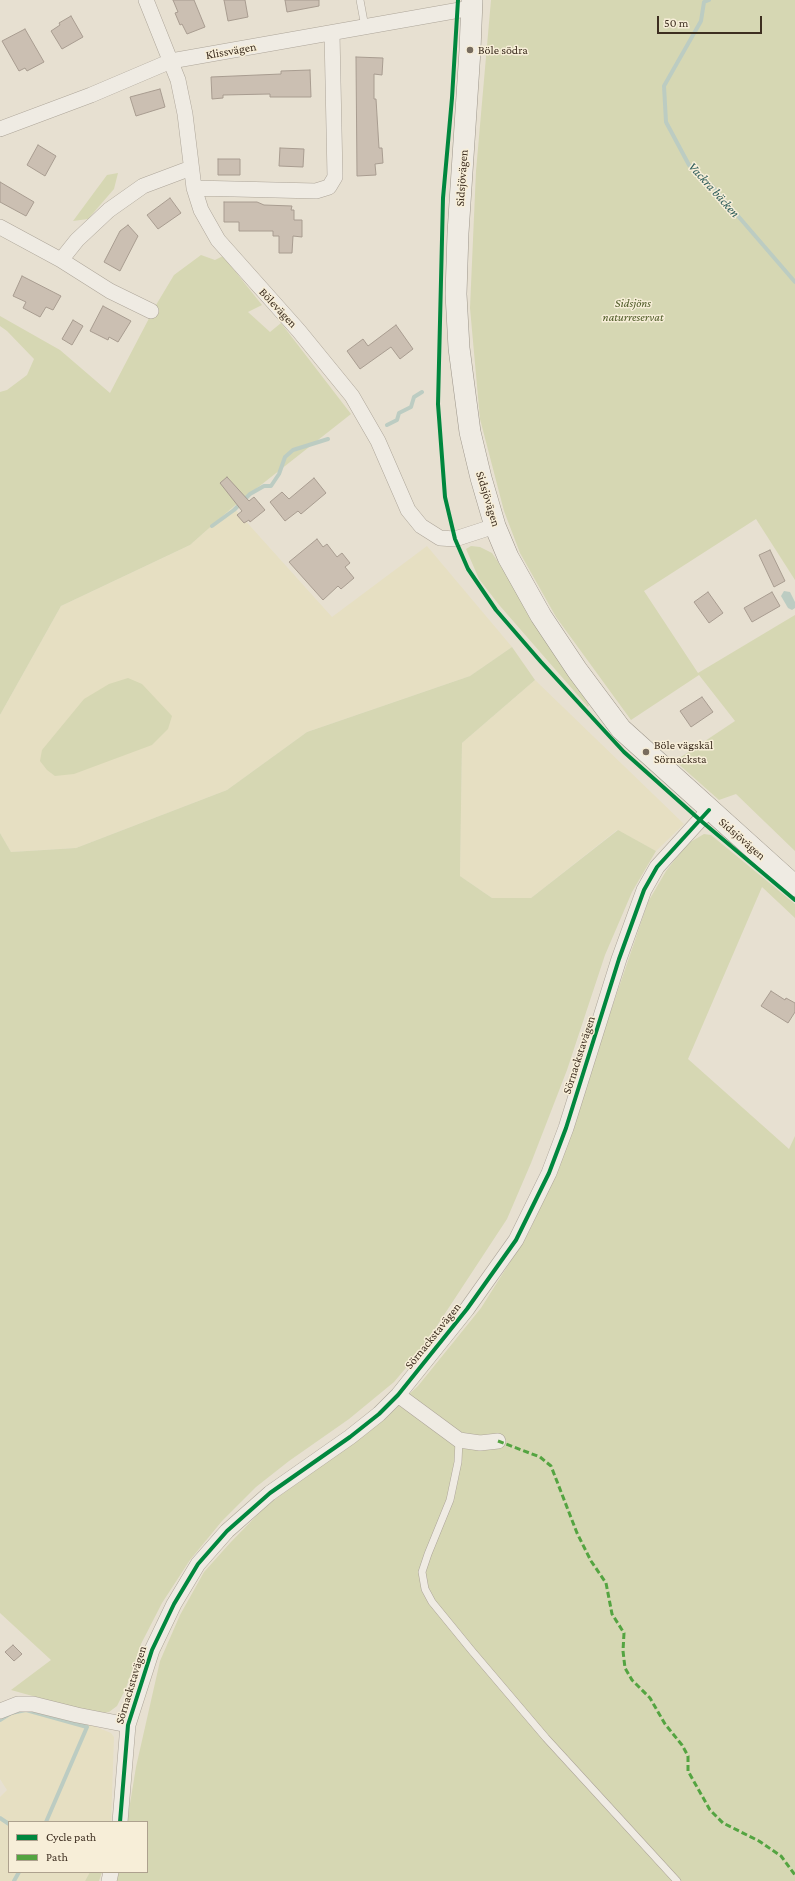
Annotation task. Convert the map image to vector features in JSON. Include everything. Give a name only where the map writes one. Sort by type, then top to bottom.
[{"type":"main road","name":"Sidsjövägen","points":[[471,4],[470,50],[458,233],[456,294],[459,348],[470,432],[495,526],[508,557],[540,616],[577,670],[621,729],[795,886]]},
{"type":"street","name":"Bölevägen","points":[[146,0],[178,80],[185,114],[194,188],[201,210],[218,240],[299,330],[352,396],[378,441],[394,480],[414,519],[430,533],[440,538],[455,539],[495,526]]},
{"type":"street","name":"Klissvägen","points":[[0,129],[91,95],[171,61],[332,34],[471,4]]},
{"type":"street","points":[[194,188],[316,191],[329,187],[335,177],[332,34]]},
{"type":"street","points":[[61,260],[77,240],[109,210],[143,186],[191,168]]},
{"type":"street","points":[[0,227],[61,260],[110,291],[151,311]]},
{"type":"street","name":"Sörnackstavägen","points":[[120,1821],[128,1725],[152,1650],[174,1604],[198,1564],[227,1531],[270,1493],[350,1437],[379,1414],[398,1395],[468,1309],[516,1240],[549,1173],[566,1128],[620,959],[644,890],[657,867],[709,810]]},
{"type":"street","points":[[398,1395],[459,1440],[480,1443],[498,1441]]},
{"type":"street","points":[[0,1711],[18,1704],[33,1704],[77,1715],[128,1725]]},
{"type":"lane","points":[[360,0],[365,27]]},
{"type":"lane","points":[[459,1440],[458,1462],[450,1500],[422,1572],[425,1589],[432,1602],[546,1738],[677,1881]]},
{"type":"shaded area","points":[[233,507],[332,617],[427,546],[512,647],[470,676],[307,732],[227,790],[76,848],[11,852],[0,833],[0,715],[61,606],[190,545]]},
{"type":"shaded area","points":[[784,591],[790,592],[795,602],[795,608],[792,610],[788,608],[781,596]]},
{"type":"shaded area","points":[[535,680],[684,824],[656,851],[617,830],[531,898],[492,898],[460,876],[462,743]]},
{"type":"shaded area","points":[[21,1707],[87,1723],[111,1733],[114,1737],[111,1821],[8,1821],[8,1873],[89,1873],[85,1881],[0,1881],[0,1797],[7,1790],[0,1779],[0,1716]]},
{"type":"green space","name":"Sidsjöns naturreservat","points":[[491,0],[795,0],[795,580],[756,519],[644,591],[698,673],[795,615],[795,851],[736,794],[719,800],[675,761],[735,721],[699,675],[631,720],[556,617],[520,553],[504,511],[480,419],[470,308],[476,171]]},
{"type":"green space","points":[[118,173],[114,189],[88,219],[73,221],[107,175]]},
{"type":"green space","points":[[201,255],[215,260],[223,256],[262,305],[248,312],[270,332],[281,323],[351,414],[233,507],[190,545],[61,606],[0,715],[0,392],[7,390],[27,375],[34,359],[7,331],[0,326],[0,316],[60,350],[110,393],[156,305],[174,275]]},
{"type":"green space","points":[[471,546],[480,547],[492,553],[507,575],[530,618],[570,674],[589,705],[588,707],[500,606],[479,579],[466,549]]},
{"type":"green space","points":[[512,647],[535,680],[462,743],[460,876],[492,898],[531,898],[618,830],[656,851],[632,892],[605,955],[567,1070],[531,1163],[507,1219],[421,1350],[394,1382],[349,1419],[289,1461],[256,1487],[222,1521],[190,1560],[162,1603],[141,1644],[126,1688],[117,1706],[109,1712],[97,1714],[11,1690],[51,1660],[0,1613],[0,833],[11,852],[76,848],[227,790],[307,732],[470,676]]},
{"type":"green space","points":[[128,678],[142,684],[172,716],[168,729],[152,745],[74,774],[55,776],[47,770],[40,761],[42,750],[84,699],[109,684]]},
{"type":"green space","points":[[704,834],[711,835],[795,904],[795,918],[762,887],[688,1059],[789,1149],[795,1136],[795,1881],[114,1881],[117,1873],[148,1873],[148,1821],[127,1821],[136,1767],[160,1661],[180,1615],[204,1572],[267,1505],[365,1435],[418,1386],[481,1308],[529,1232],[556,1172],[648,902],[666,871],[687,844]]},
{"type":"green space","points":[[89,1873],[102,1873],[99,1881],[85,1881]]},
{"type":"building","points":[[173,0],[194,0],[205,27],[187,34],[182,24],[180,25],[175,13],[178,12]]},
{"type":"building","points":[[224,0],[245,0],[248,17],[228,21]]},
{"type":"building","points":[[285,0],[319,0],[319,6],[287,12]]},
{"type":"building","points":[[71,16],[83,37],[62,49],[51,31],[60,25],[59,23]]},
{"type":"building","points":[[25,29],[44,62],[27,71],[25,68],[19,71],[2,41]]},
{"type":"building","points":[[356,57],[383,58],[382,75],[374,74],[374,99],[376,99],[379,148],[382,148],[383,163],[375,164],[376,175],[357,176]]},
{"type":"building","points":[[310,70],[311,97],[270,97],[270,94],[223,95],[223,98],[212,99],[211,77],[281,74],[281,71]]},
{"type":"building","points":[[160,89],[165,107],[136,116],[130,97]]},
{"type":"building","points":[[38,145],[56,156],[45,176],[27,165]]},
{"type":"building","points":[[280,148],[304,149],[303,167],[279,166]]},
{"type":"building","points":[[218,159],[240,159],[240,175],[218,175]]},
{"type":"building","points":[[0,182],[34,202],[26,216],[0,202]]},
{"type":"building","points":[[170,198],[181,213],[158,229],[147,215]]},
{"type":"building","points":[[224,202],[257,202],[264,205],[292,206],[291,210],[294,210],[294,220],[302,220],[302,237],[293,236],[292,253],[279,253],[279,236],[273,236],[273,231],[239,231],[239,222],[224,222]]},
{"type":"building","points":[[128,225],[138,236],[120,271],[104,262],[120,231]]},
{"type":"building","points":[[22,276],[61,296],[53,310],[46,307],[40,317],[23,308],[26,302],[13,296]]},
{"type":"building","points":[[103,306],[131,321],[118,342],[109,337],[108,340],[90,331]]},
{"type":"building","points":[[73,320],[83,326],[72,345],[62,339]]},
{"type":"building","points":[[396,325],[413,349],[400,359],[391,347],[360,369],[347,351],[363,339],[368,346]]},
{"type":"building","points":[[227,477],[249,501],[254,497],[265,510],[250,522],[249,520],[244,523],[237,515],[242,511],[220,483]]},
{"type":"building","points":[[314,478],[326,493],[301,514],[298,511],[285,521],[270,502],[282,492],[289,499]]},
{"type":"building","points":[[317,539],[323,547],[327,544],[337,557],[342,553],[350,563],[345,567],[354,578],[341,589],[338,586],[323,600],[289,562]]},
{"type":"building","points":[[770,550],[785,581],[774,587],[759,555]]},
{"type":"building","points":[[708,592],[723,613],[709,623],[694,602]]},
{"type":"building","points":[[772,592],[780,606],[752,622],[744,608]]},
{"type":"building","points":[[702,697],[713,712],[691,727],[680,711]]},
{"type":"building","points":[[771,991],[785,1000],[786,998],[795,1003],[795,1012],[788,1023],[761,1006]]},
{"type":"building","points":[[13,1645],[22,1654],[14,1661],[5,1652]]},
{"type":"waterway","name":"Vackra bäcken","points":[[709,0],[704,2],[701,21],[664,86],[666,122],[689,165],[713,187],[795,282]]},
{"type":"waterway","points":[[387,425],[397,420],[399,413],[411,407],[414,397],[422,392]]},
{"type":"waterway","points":[[212,526],[234,510],[250,494],[264,486],[271,486],[279,474],[285,457],[293,450],[328,439]]},
{"type":"waterway","points":[[0,1720],[11,1713],[26,1710],[87,1727],[46,1821]]},
{"type":"waterway","points":[[0,1818],[8,1823]]},
{"type":"waterway","points":[[14,1881],[18,1873]]},
{"type":"marked path","points":[[498,1441],[540,1457],[551,1466],[577,1533],[591,1561],[606,1583],[612,1614],[624,1633],[623,1651],[625,1668],[632,1680],[650,1698],[665,1724],[682,1745],[688,1756],[688,1771],[710,1810],[723,1823],[759,1841],[781,1856],[795,1875]]},
{"type":"cycle path","points":[[458,0],[452,98],[443,198],[438,404],[445,497],[455,539],[468,569],[496,610],[541,662],[624,752],[700,820],[795,900]]},
{"type":"cycle path","points":[[120,1821],[128,1725],[152,1650],[174,1604],[198,1564],[227,1531],[270,1493],[350,1437],[379,1414],[398,1395],[467,1309],[516,1240],[549,1173],[566,1128],[619,959],[644,890],[657,867],[709,810]]},
{"type":"place","name":"Böle södra","points":[[470,50]]},
{"type":"place","name":"Böle vägskäl Sörnacksta","points":[[646,752]]}]
